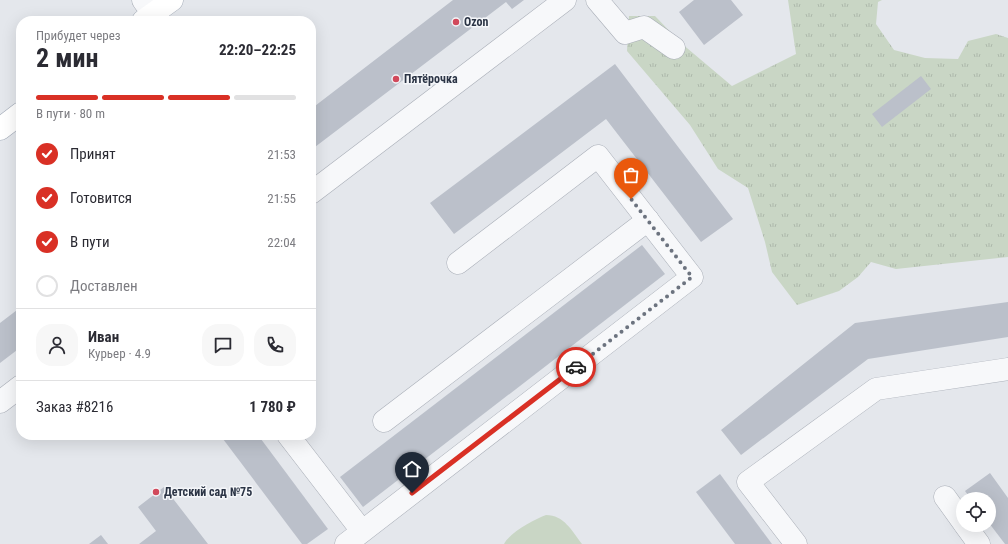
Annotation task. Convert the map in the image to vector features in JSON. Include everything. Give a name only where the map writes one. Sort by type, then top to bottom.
[{"type":"main road","points":[[146,12],[172,0]]},
{"type":"main road","points":[[0,129],[16,117]]},
{"type":"lane","points":[[316,189],[566,0]]},
{"type":"lane","points":[[597,0],[625,33],[644,27],[674,48]]},
{"type":"lane","points":[[291,440],[354,538],[692,277],[598,156],[458,263]]},
{"type":"lane","points":[[384,421],[648,220]]},
{"type":"lane","points":[[796,544],[748,482],[876,389],[1008,369]]},
{"type":"lane","points":[[0,402],[16,390]]},
{"type":"lane","points":[[944,497],[956,513]]},
{"type":"lane","points":[[970,532],[979,544]]},
{"type":"green space","points":[[788,0],[882,0],[878,2],[876,24],[894,50],[925,58],[958,59],[968,41],[996,34],[1008,38],[1008,257],[896,269],[871,262],[858,277],[839,291],[797,305],[772,272],[765,242],[748,188],[718,169],[690,125],[627,51],[629,16],[655,16],[681,43],[732,86],[796,54]]},
{"type":"green space","points":[[546,515],[563,521],[582,544],[504,544],[511,535],[529,523]]},
{"type":"building","points":[[453,0],[524,0],[512,9],[506,2],[316,146],[316,105]]},
{"type":"building","points":[[694,0],[731,0],[743,15],[704,45],[679,12]]},
{"type":"building","points":[[615,64],[733,219],[701,242],[606,119],[454,234],[430,203]]},
{"type":"building","points":[[921,76],[931,89],[882,127],[872,114]]},
{"type":"building","points":[[642,245],[665,274],[363,507],[340,477]]},
{"type":"building","points":[[1008,302],[1008,337],[868,359],[741,455],[721,430],[855,323]]},
{"type":"building","points":[[16,311],[16,351],[0,363],[0,323]]},
{"type":"building","points":[[224,440],[262,440],[328,529],[307,544],[302,544]]},
{"type":"building","points":[[990,473],[1008,498],[1008,544],[1005,544],[996,532],[996,492],[965,491]]},
{"type":"building","points":[[720,474],[772,544],[735,544],[696,492]]},
{"type":"building","points":[[164,487],[208,544],[139,544],[156,531],[138,507]]},
{"type":"building","points":[[101,535],[108,544],[89,544]]},
{"type":"way so far","points":[[576,367],[692,277],[631,199]]},
{"type":"place","name":"Ozon","points":[[456,22]]},
{"type":"place","name":"Пятёрочка","points":[[396,79]]},
{"type":"place","name":"Детский сад №75","points":[[156,492]]},
{"type":"route","points":[[412,493],[576,367]]}]
